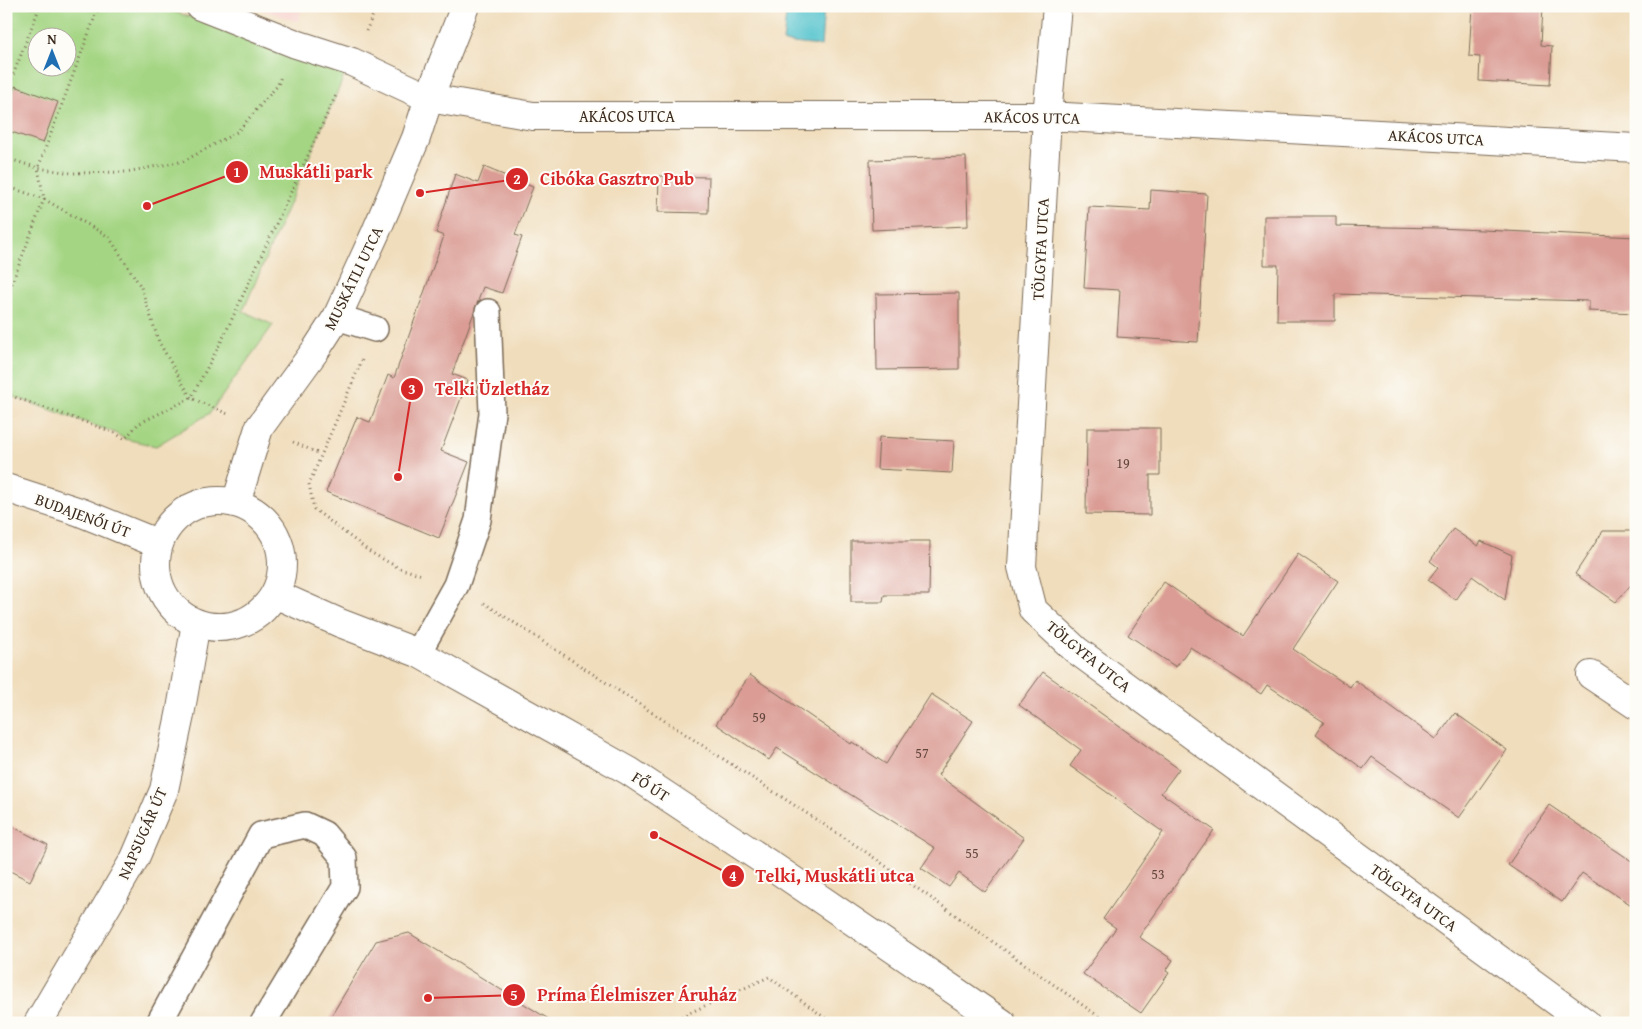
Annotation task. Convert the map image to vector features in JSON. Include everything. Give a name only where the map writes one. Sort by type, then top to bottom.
[{"type":"street","points":[[200,6],[296,44],[352,62],[429,98]]},
{"type":"street","name":"MUSKÁTLI UTCA","points":[[236,503],[259,428],[315,351],[337,317],[416,138],[429,98],[465,6]]},
{"type":"street","name":"TÖLGYFA UTCA","points":[[1056,6],[1047,116],[1022,567],[1033,610],[1076,650],[1586,1023]]},
{"type":"street","name":"AKÁCOS UTCA","points":[[429,98],[534,116],[1047,116],[1636,148]]},
{"type":"street","name":"BUDAJENŐI ÚT","points":[[6,488],[80,512],[160,544]]},
{"type":"street","points":[[217,501],[236,503],[253,511],[268,523],[278,539],[282,557],[282,576],[275,594],[265,608],[250,619],[233,626],[215,628],[196,623],[180,614],[167,600],[158,582],[156,563],[160,544],[168,527],[181,514],[198,505],[217,501]]},
{"type":"street","name":"FŐ ÚT","points":[[275,594],[340,623],[418,653],[630,771],[1002,1023]]},
{"type":"street","name":"NAPSUGÁR ÚT","points":[[38,1023],[134,858],[164,790],[180,715],[196,623]]},
{"type":"street","points":[[1591,674],[1636,705]]},
{"type":"lane","points":[[418,653],[456,585],[478,520],[492,413],[488,312]]},
{"type":"lane","points":[[337,317],[375,329]]},
{"type":"lane","points":[[159,1023],[260,836],[305,825],[324,834],[344,858],[345,887],[263,1023]]},
{"type":"path","points":[[6,94],[40,6]]},
{"type":"path","points":[[6,299],[44,199],[38,168],[99,6]]},
{"type":"path","points":[[6,394],[113,432],[125,439],[138,424],[191,398],[224,336],[377,6]]},
{"type":"path","points":[[6,158],[38,168],[71,173],[126,172],[184,161],[236,132],[278,84],[296,44]]},
{"type":"path","points":[[6,186],[44,199],[109,237],[141,287],[158,342],[191,398]]},
{"type":"path","points":[[320,454],[309,484],[314,509],[370,552],[399,568],[456,585],[863,850],[1108,1023]]},
{"type":"path","points":[[674,1023],[678,1018],[769,977],[832,1023]]},
{"type":"shaded area","points":[[251,6],[303,6],[298,22]]},
{"type":"green space","points":[[6,6],[159,6],[345,74],[243,311],[273,325],[210,413],[156,446],[125,439],[113,432],[6,394]]},
{"type":"water","points":[[787,6],[824,6],[821,46],[783,42]]},
{"type":"building","points":[[1472,6],[1543,6],[1541,45],[1552,46],[1550,85],[1479,81],[1480,57],[1469,56]]},
{"type":"building","points":[[15,86],[58,102],[43,143],[6,130],[6,110]]},
{"type":"building","points":[[966,157],[968,226],[872,230],[870,160]]},
{"type":"building","points":[[484,167],[533,187],[515,235],[522,237],[502,293],[483,287],[452,374],[468,380],[441,451],[469,462],[439,538],[326,492],[357,417],[370,422],[388,375],[394,378],[444,236],[436,233],[455,174],[478,183]]},
{"type":"building","points":[[659,176],[709,177],[708,213],[658,212]]},
{"type":"building","points":[[1151,190],[1207,194],[1198,342],[1117,337],[1120,290],[1084,288],[1089,207],[1150,210]]},
{"type":"building","points":[[1264,216],[1336,216],[1336,226],[1438,228],[1636,237],[1636,313],[1589,311],[1589,301],[1335,294],[1335,321],[1277,321],[1278,265],[1264,265]]},
{"type":"building","points":[[959,293],[959,369],[877,370],[876,294]]},
{"type":"building","points":[[1087,428],[1160,428],[1160,475],[1150,475],[1150,515],[1086,514]]},
{"type":"building","points":[[879,437],[954,441],[952,473],[877,469]]},
{"type":"building","points":[[1453,529],[1478,546],[1481,541],[1512,555],[1505,600],[1472,576],[1456,600],[1428,580],[1438,567],[1430,561]]},
{"type":"building","points":[[1603,531],[1636,531],[1636,579],[1616,602],[1575,574]]},
{"type":"building","points":[[851,541],[930,541],[929,595],[884,595],[883,602],[851,602]]},
{"type":"building","points":[[1298,554],[1338,581],[1293,649],[1350,687],[1355,680],[1436,739],[1455,713],[1507,750],[1459,818],[1372,757],[1363,769],[1316,734],[1324,722],[1267,685],[1261,694],[1190,647],[1176,667],[1128,635],[1164,582],[1243,636]]},
{"type":"building","points":[[1043,672],[1179,769],[1161,793],[1214,830],[1139,937],[1173,960],[1166,971],[1169,973],[1141,1013],[1083,974],[1116,928],[1103,919],[1163,832],[1070,766],[1081,750],[1019,705]]},
{"type":"building","points":[[750,675],[851,744],[852,742],[886,764],[931,694],[973,721],[938,775],[1024,838],[985,892],[959,873],[949,887],[921,868],[935,848],[777,748],[769,760],[716,724]]},
{"type":"building","points":[[1549,805],[1636,864],[1636,908],[1582,873],[1562,902],[1508,865]]},
{"type":"building","points":[[6,823],[48,845],[30,881],[6,869]]},
{"type":"building","points":[[409,933],[555,1023],[327,1023],[376,941]]},
{"type":"place","name":"Cibóka Gasztro Pub","points":[[420,193]]},
{"type":"place","name":"Muskátli park","points":[[147,206]]},
{"type":"place","name":"Telki Üzletház","points":[[398,477]]},
{"type":"place","name":"Telki, Muskátli utca","points":[[654,835]]},
{"type":"place","name":"Príma Élelmiszer Áruház","points":[[428,998]]}]
